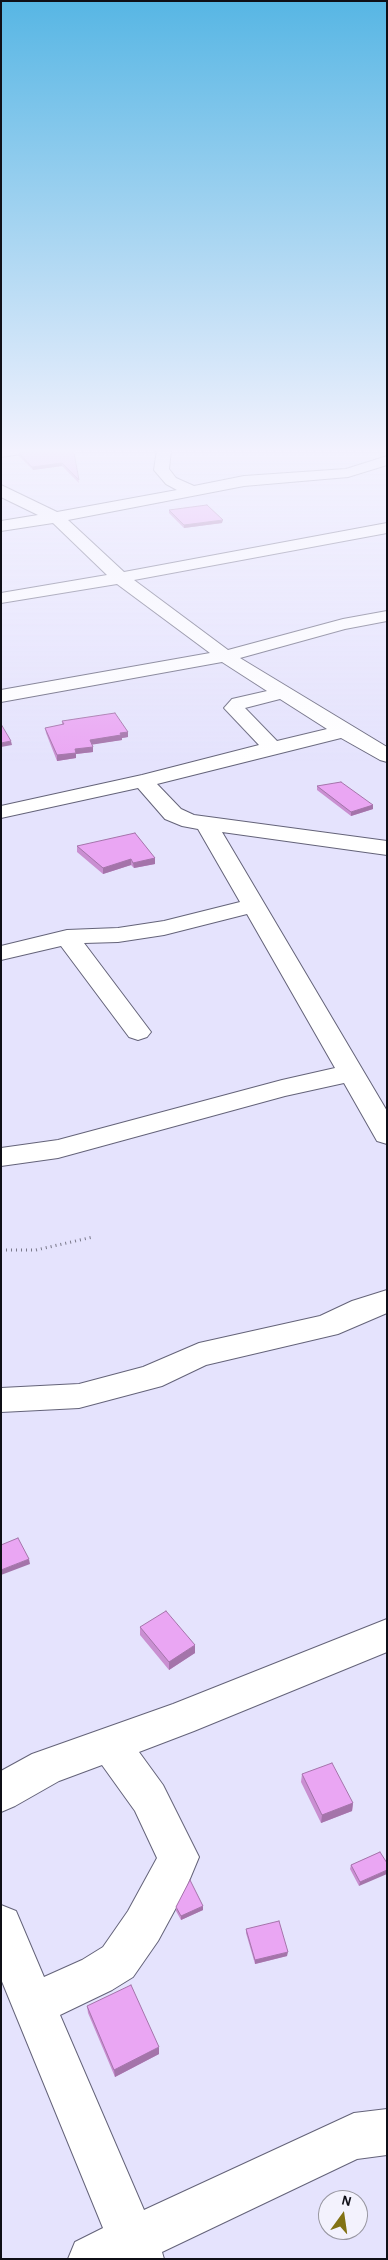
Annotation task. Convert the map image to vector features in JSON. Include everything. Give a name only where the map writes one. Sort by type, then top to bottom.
[{"type":"street","points":[[93,552],[120,578],[226,656],[387,756]]},
{"type":"street","points":[[1,598],[256,552]]},
{"type":"street","points":[[1,696],[226,656],[343,624],[387,616]]},
{"type":"street","points":[[273,748],[234,708],[238,703],[283,693]]},
{"type":"street","points":[[1,812],[143,781],[344,731]]},
{"type":"street","points":[[143,781],[173,814],[190,821],[387,848]]},
{"type":"street","points":[[206,823],[387,1135]]},
{"type":"street","points":[[1,953],[67,937],[118,935],[164,928],[255,905]]},
{"type":"street","points":[[67,937],[138,1032]]},
{"type":"street","points":[[1,1157],[58,1149],[282,1088],[352,1073]]},
{"type":"street","points":[[1,1400],[79,1396],[151,1377],[199,1355],[328,1326],[363,1308],[387,1301]]},
{"type":"street","points":[[1,1792],[46,1767],[111,1745],[387,1636]]},
{"type":"street","points":[[34,2004],[97,1975],[118,1962],[143,1926],[169,1880],[178,1856],[149,1798],[111,1745]]},
{"type":"street","points":[[1,1926],[34,2004],[122,2252],[354,2136],[387,2132]]},
{"type":"path","points":[[1,1250],[36,1250],[93,1237]]},
{"type":"building","points":[[115,713],[128,732],[90,740],[93,747],[75,749],[76,753],[57,755],[45,728],[64,724],[62,721]]},
{"type":"building","points":[[1,724],[11,741],[1,743]]},
{"type":"building","points":[[341,782],[373,805],[351,812],[317,786]]},
{"type":"building","points":[[135,833],[155,858],[133,863],[131,859],[103,868],[77,846]]},
{"type":"building","points":[[18,1538],[29,1559],[1,1570],[1,1545]]},
{"type":"building","points":[[166,1611],[195,1645],[169,1662],[140,1627]]},
{"type":"building","points":[[332,1763],[353,1803],[322,1815],[302,1774]]},
{"type":"building","points":[[380,1852],[387,1863],[387,1870],[360,1882],[351,1865]]},
{"type":"building","points":[[190,1880],[203,1906],[181,1916],[176,1907]]},
{"type":"building","points":[[279,1921],[288,1952],[255,1960],[246,1929]]},
{"type":"building","points":[[131,1985],[159,2047],[114,2070],[87,2006]]}]
